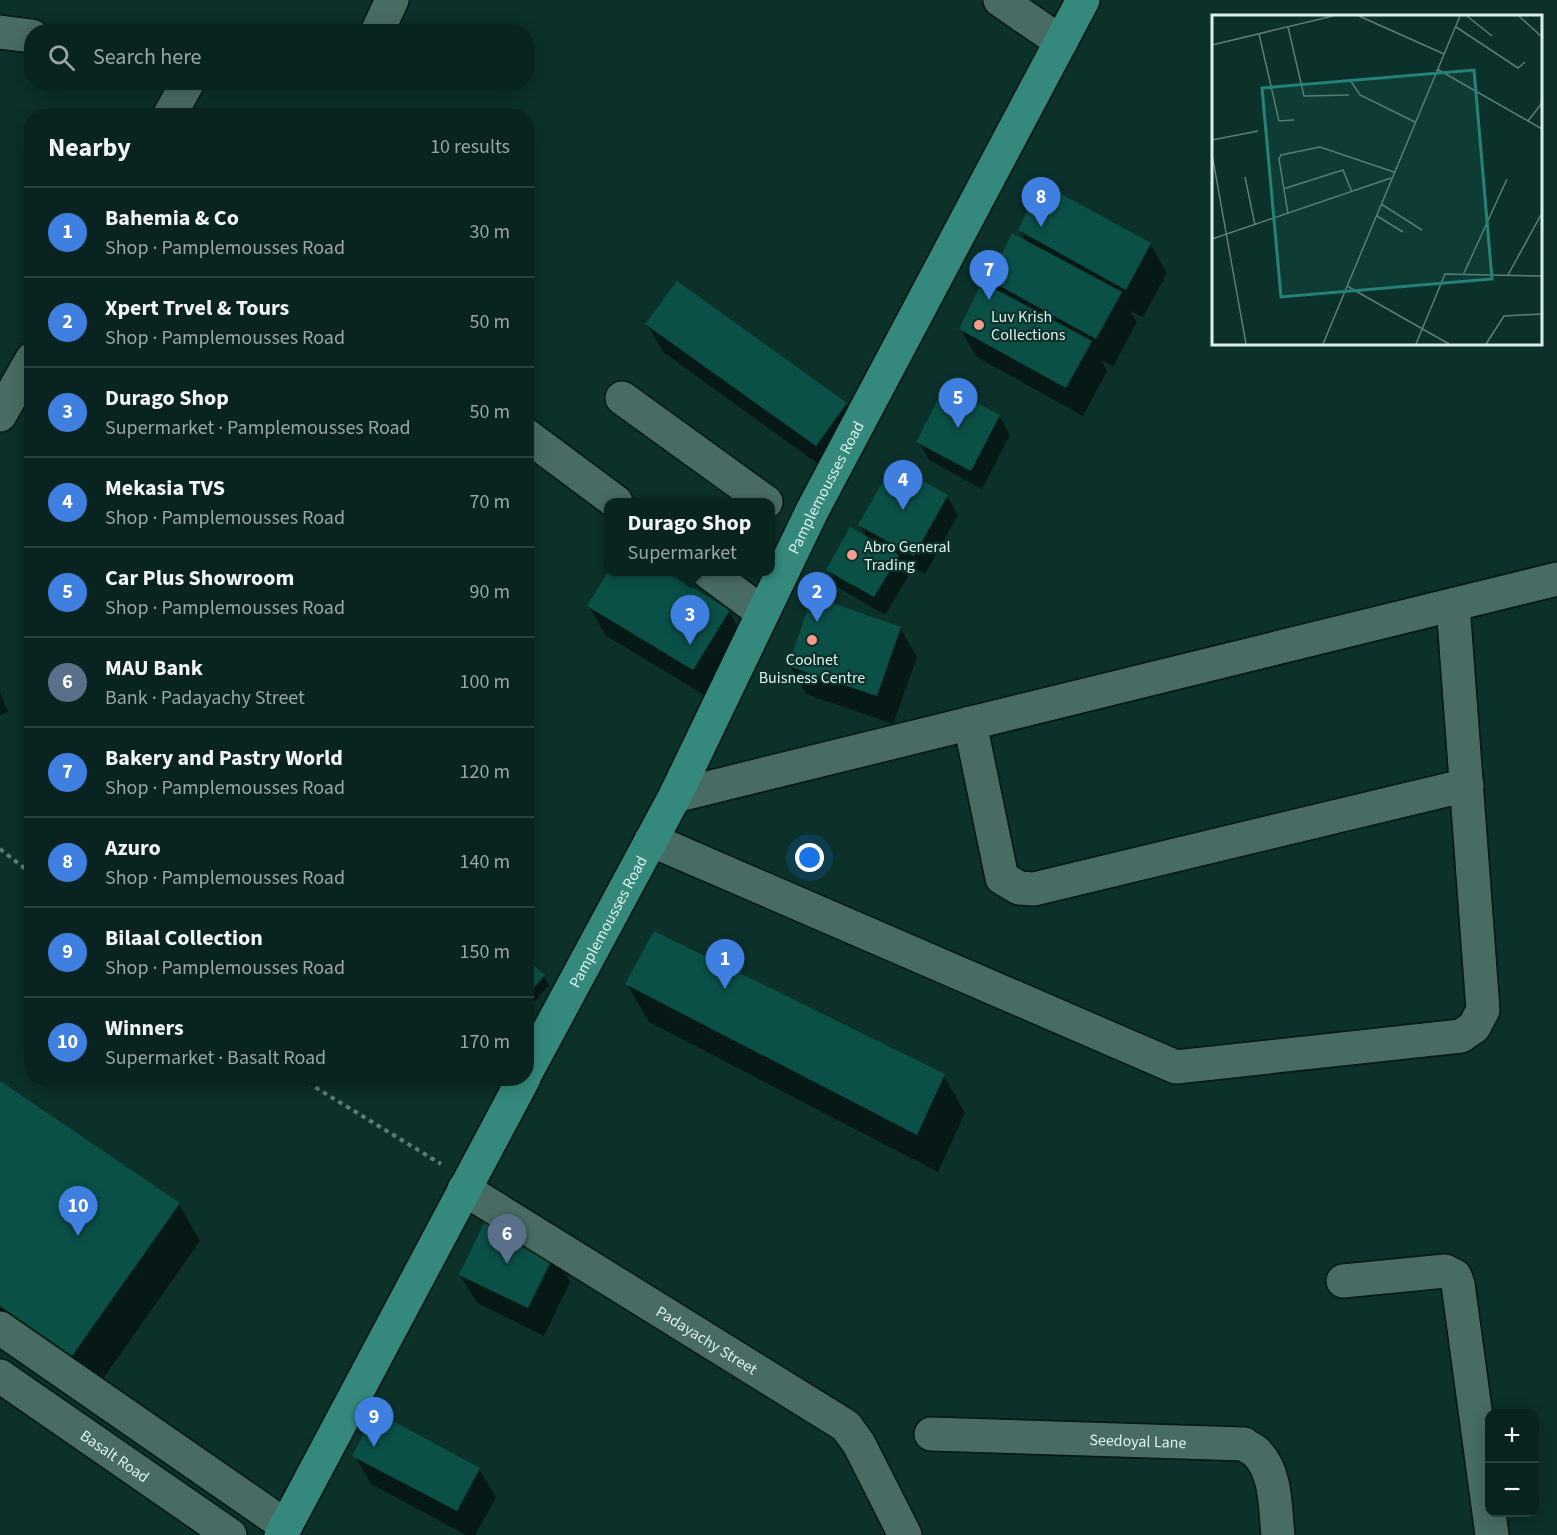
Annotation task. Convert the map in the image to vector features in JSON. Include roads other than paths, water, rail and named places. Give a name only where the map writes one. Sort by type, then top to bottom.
[{"type":"main road","name":"Pamplemousses Road","points":[[534,1058],[675,796],[803,529],[1083,0]]},
{"type":"main road","points":[[284,1530],[520,1086]]},
{"type":"street","points":[[381,24],[392,0]]},
{"type":"street","points":[[1000,0],[1061,42]]},
{"type":"street","points":[[0,32],[24,35]]},
{"type":"street","points":[[173,108],[184,90]]},
{"type":"street","points":[[0,415],[24,373]]},
{"type":"street","points":[[622,398],[760,498]]},
{"type":"street","points":[[534,441],[611,498]]},
{"type":"street","points":[[775,509],[803,529]]},
{"type":"street","points":[[713,576],[763,613]]},
{"type":"street","points":[[675,796],[1557,579]]},
{"type":"street","points":[[651,840],[1176,1067],[1461,1036],[1474,1027],[1484,1010],[1453,605]]},
{"type":"street","points":[[970,723],[1002,878],[1019,888],[1034,889],[1467,785]]},
{"type":"street","name":"Padayachy Street","points":[[466,1185],[846,1426],[859,1444],[905,1535]]},
{"type":"street","points":[[1343,1281],[1445,1271],[1455,1276],[1458,1284],[1492,1535]]},
{"type":"street","points":[[0,1328],[284,1530]]},
{"type":"street","name":"Basalt Road","points":[[0,1376],[230,1535]]},
{"type":"street","name":"Seedoyal Lane","points":[[930,1434],[1244,1444],[1256,1451],[1271,1480],[1278,1535]]},
{"type":"place","name":"Azuro","points":[[1041,227]]},
{"type":"place","name":"Bakery and Pastry World","points":[[989,300]]},
{"type":"place","name":"Luv Krish Collections","points":[[979,325]]},
{"type":"place","name":"Car Plus Showroom","points":[[958,428]]},
{"type":"place","name":"Mekasia TVS","points":[[903,510]]},
{"type":"place","name":"Abro General Trading","points":[[852,555]]},
{"type":"place","name":"Xpert Trvel & Tours","points":[[817,622]]},
{"type":"place","name":"Coolnet Buisness Centre","points":[[812,640]]},
{"type":"place","name":"Durago Shop","points":[[690,645]]},
{"type":"place","name":"Bahemia & Co","points":[[725,989]]},
{"type":"place","name":"Winners","points":[[78,1236]]},
{"type":"place","name":"MAU Bank","points":[[507,1264]]},
{"type":"place","name":"Bilaal Collection","points":[[374,1447]]}]
